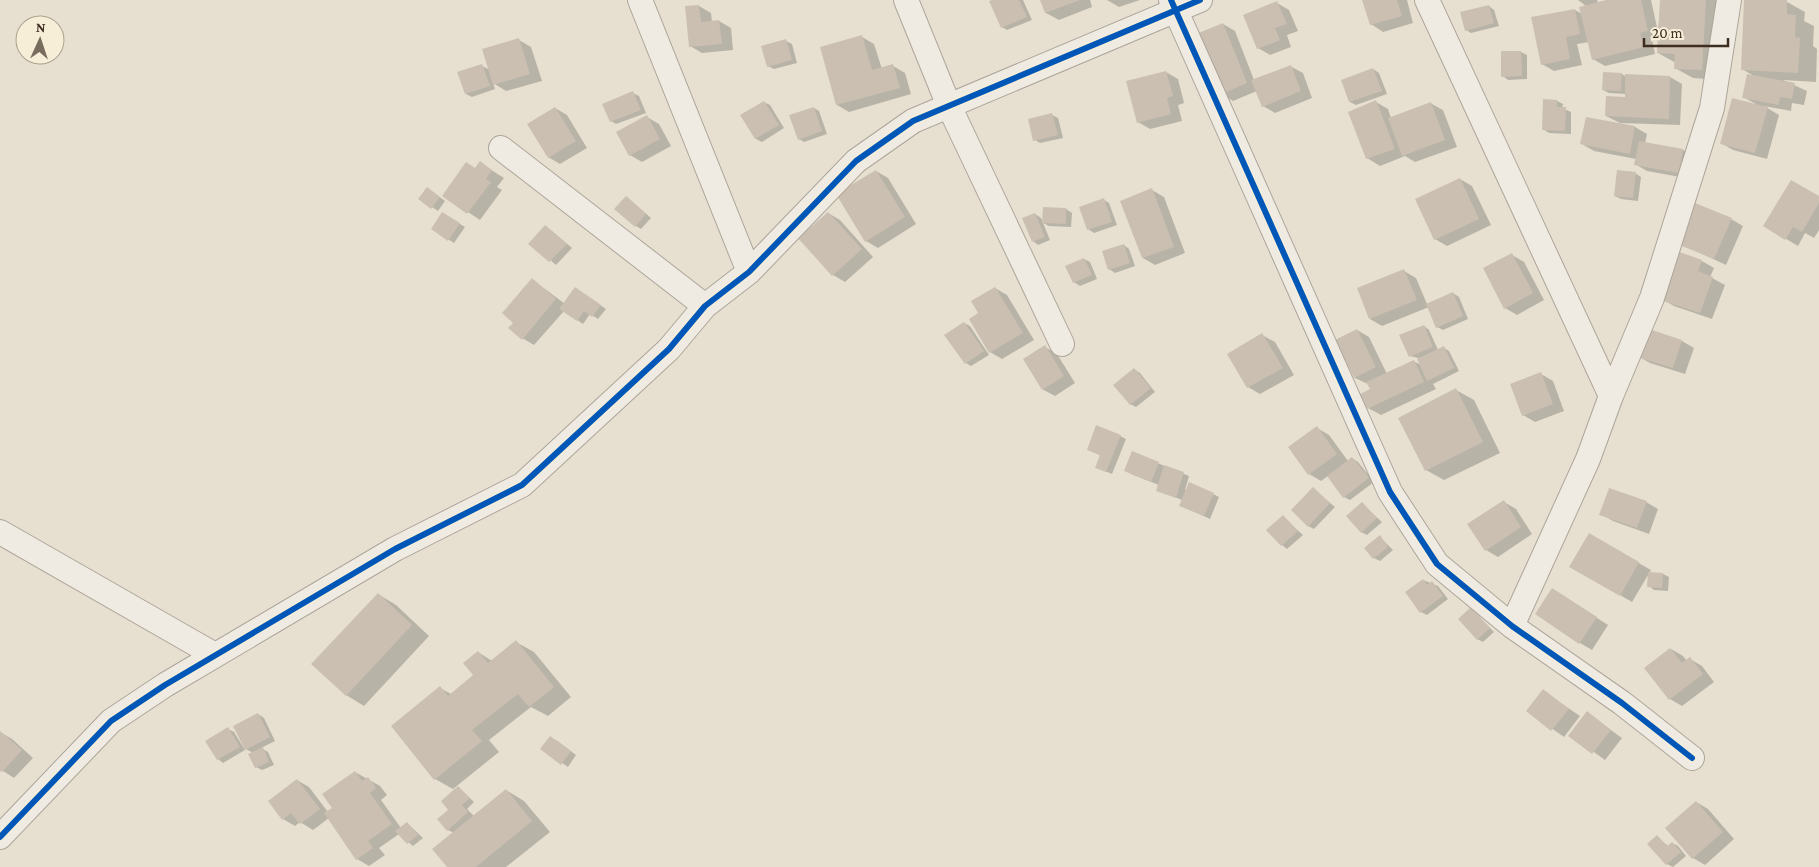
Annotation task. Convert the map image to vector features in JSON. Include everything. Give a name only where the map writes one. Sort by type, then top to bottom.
[{"type":"street","points":[[640,0],[749,272]]},
{"type":"street","points":[[906,0],[949,106],[1062,344]]},
{"type":"street","points":[[0,837],[111,722],[165,684],[395,549],[522,485],[669,349],[705,306],[749,272],[856,161],[913,121],[1173,5],[1200,0]]},
{"type":"street","points":[[1427,0],[1611,396]]},
{"type":"street","points":[[1512,626],[1588,459],[1611,396],[1652,298],[1712,108],[1730,0]]},
{"type":"street","points":[[1173,5],[1390,492],[1437,564],[1512,626],[1622,703],[1692,758]]},
{"type":"street","points":[[501,148],[705,306]]},
{"type":"street","points":[[0,532],[215,655]]},
{"type":"building","points":[[1019,0],[1027,17],[1001,28],[989,1]]},
{"type":"building","points":[[1040,0],[1080,0],[1045,13]]},
{"type":"building","points":[[1362,0],[1397,0],[1402,16],[1370,25]]},
{"type":"building","points":[[1606,0],[1641,0],[1648,31],[1640,33],[1644,47],[1592,60],[1579,7]]},
{"type":"building","points":[[1660,0],[1706,0],[1702,70],[1674,69],[1675,54],[1657,53]]},
{"type":"building","points":[[1744,0],[1787,0],[1787,14],[1796,15],[1795,37],[1800,38],[1798,73],[1741,70]]},
{"type":"building","points":[[1277,1],[1287,24],[1275,28],[1280,40],[1257,49],[1243,15]]},
{"type":"building","points":[[699,5],[701,22],[719,20],[722,44],[689,47],[685,6]]},
{"type":"building","points":[[1489,5],[1494,23],[1465,31],[1460,12]]},
{"type":"building","points":[[1575,9],[1580,34],[1566,37],[1570,59],[1541,65],[1531,17]]},
{"type":"building","points":[[1223,23],[1247,83],[1220,95],[1196,34]]},
{"type":"building","points":[[862,35],[872,70],[893,64],[900,88],[836,105],[820,47]]},
{"type":"building","points":[[519,38],[530,74],[493,85],[482,49]]},
{"type":"building","points":[[786,39],[792,60],[767,67],[761,46]]},
{"type":"building","points":[[1501,51],[1521,51],[1522,76],[1501,77]]},
{"type":"building","points":[[482,64],[490,86],[465,94],[457,72]]},
{"type":"building","points":[[1291,65],[1301,91],[1262,107],[1251,80]]},
{"type":"building","points":[[1373,68],[1382,91],[1349,102],[1341,80]]},
{"type":"building","points":[[1166,71],[1173,96],[1167,98],[1171,114],[1137,123],[1126,81]]},
{"type":"building","points":[[1603,72],[1622,73],[1621,91],[1602,90]]},
{"type":"building","points":[[1625,74],[1670,76],[1669,119],[1605,116],[1606,96],[1625,97]]},
{"type":"building","points":[[1747,74],[1795,83],[1792,99],[1780,97],[1779,105],[1742,98]]},
{"type":"building","points":[[633,91],[641,110],[610,122],[602,104]]},
{"type":"building","points":[[1732,98],[1768,107],[1755,153],[1720,144]]},
{"type":"building","points":[[1543,99],[1557,100],[1557,107],[1566,107],[1565,131],[1542,130]]},
{"type":"building","points":[[1376,100],[1395,149],[1366,159],[1348,112]]},
{"type":"building","points":[[764,101],[779,125],[755,139],[740,115]]},
{"type":"building","points":[[1431,102],[1445,140],[1402,156],[1388,118]]},
{"type":"building","points":[[555,107],[576,141],[548,158],[527,124]]},
{"type":"building","points":[[814,107],[822,131],[798,140],[789,115]]},
{"type":"building","points":[[1052,113],[1058,135],[1033,141],[1028,119]]},
{"type":"building","points":[[647,115],[660,139],[629,156],[616,132]]},
{"type":"building","points":[[1586,117],[1635,126],[1630,154],[1580,144]]},
{"type":"building","points":[[1639,141],[1683,149],[1679,173],[1634,165]]},
{"type":"building","points":[[480,161],[492,170],[486,179],[491,182],[467,214],[442,196],[466,162],[475,168]]},
{"type":"building","points":[[876,170],[905,217],[865,242],[836,194]]},
{"type":"building","points":[[1617,170],[1636,172],[1633,198],[1614,196]]},
{"type":"building","points":[[1460,178],[1479,219],[1434,240],[1415,199]]},
{"type":"building","points":[[1791,180],[1819,196],[1819,203],[1802,232],[1793,227],[1785,240],[1763,226]]},
{"type":"building","points":[[427,187],[440,197],[431,209],[418,199]]},
{"type":"building","points":[[1152,188],[1174,247],[1142,258],[1120,201]]},
{"type":"building","points":[[626,196],[646,214],[635,227],[614,209]]},
{"type":"building","points":[[1104,198],[1112,222],[1087,230],[1079,207]]},
{"type":"building","points":[[1695,203],[1732,218],[1714,259],[1677,244]]},
{"type":"building","points":[[1043,207],[1066,208],[1066,224],[1042,223]]},
{"type":"building","points":[[442,212],[460,223],[448,241],[431,229]]},
{"type":"building","points":[[828,212],[862,249],[832,276],[798,238]]},
{"type":"building","points":[[1035,213],[1045,237],[1032,242],[1022,218]]},
{"type":"building","points":[[545,225],[567,244],[549,262],[528,244]]},
{"type":"building","points":[[1124,244],[1130,263],[1108,270],[1102,251]]},
{"type":"building","points":[[1677,251],[1702,260],[1698,271],[1713,277],[1700,313],[1660,300]]},
{"type":"building","points":[[1512,253],[1533,293],[1504,309],[1483,268]]},
{"type":"building","points":[[1084,258],[1092,275],[1073,283],[1065,266]]},
{"type":"building","points":[[1404,269],[1417,300],[1369,319],[1357,288]]},
{"type":"building","points":[[532,278],[556,299],[522,340],[508,328],[513,323],[502,313]]},
{"type":"building","points":[[575,287],[601,305],[592,317],[584,311],[577,321],[559,309]]},
{"type":"building","points":[[995,287],[1023,333],[989,353],[969,319],[978,313],[971,301]]},
{"type":"building","points":[[1453,292],[1463,316],[1436,328],[1426,304]]},
{"type":"building","points":[[964,322],[984,351],[965,364],[944,335]]},
{"type":"building","points":[[1424,325],[1433,347],[1409,357],[1399,335]]},
{"type":"building","points":[[1646,328],[1682,340],[1673,368],[1637,357]]},
{"type":"building","points":[[1357,329],[1376,367],[1354,378],[1335,340]]},
{"type":"building","points":[[1262,333],[1283,368],[1247,388],[1227,354]]},
{"type":"building","points":[[1045,345],[1064,376],[1042,390],[1023,359]]},
{"type":"building","points":[[1444,346],[1454,368],[1427,381],[1417,359]]},
{"type":"building","points":[[1414,360],[1424,382],[1367,409],[1360,394],[1370,389],[1366,382]]},
{"type":"building","points":[[1134,368],[1151,388],[1130,405],[1113,385]]},
{"type":"building","points":[[1541,372],[1553,404],[1522,416],[1510,384]]},
{"type":"building","points":[[1456,388],[1483,442],[1425,471],[1398,418]]},
{"type":"building","points":[[1096,425],[1121,435],[1106,472],[1095,468],[1100,455],[1087,450]]},
{"type":"building","points":[[1317,426],[1337,454],[1308,475],[1288,447]]},
{"type":"building","points":[[1132,451],[1159,462],[1151,482],[1124,471]]},
{"type":"building","points":[[1352,457],[1369,478],[1343,498],[1327,476]]},
{"type":"building","points":[[1164,465],[1184,472],[1176,498],[1156,491]]},
{"type":"building","points":[[1189,482],[1214,493],[1204,516],[1179,506]]},
{"type":"building","points":[[1313,487],[1330,503],[1308,527],[1291,510]]},
{"type":"building","points":[[1609,488],[1647,501],[1637,528],[1599,515]]},
{"type":"building","points":[[1504,500],[1521,527],[1485,551],[1467,524]]},
{"type":"building","points":[[1362,502],[1377,518],[1361,533],[1346,516]]},
{"type":"building","points":[[1283,515],[1298,531],[1281,546],[1266,530]]},
{"type":"building","points":[[1589,533],[1639,562],[1620,596],[1569,567]]},
{"type":"building","points":[[1380,535],[1388,547],[1373,559],[1364,548]]},
{"type":"building","points":[[1648,572],[1663,573],[1662,588],[1647,587]]},
{"type":"building","points":[[1423,579],[1427,585],[1432,581],[1443,596],[1420,613],[1405,592]]},
{"type":"building","points":[[1552,588],[1597,617],[1579,644],[1535,614]]},
{"type":"building","points":[[378,593],[412,625],[346,696],[311,664]]},
{"type":"building","points":[[1471,607],[1490,628],[1477,640],[1458,619]]},
{"type":"building","points":[[516,640],[554,687],[529,707],[518,694],[472,730],[482,741],[434,780],[391,726],[440,686],[448,696],[473,675],[463,663],[478,651],[488,663]]},
{"type":"building","points":[[1670,648],[1682,663],[1690,657],[1703,674],[1669,700],[1644,668]]},
{"type":"building","points":[[1543,689],[1569,709],[1551,731],[1526,711]]},
{"type":"building","points":[[1587,711],[1611,730],[1592,754],[1568,736]]},
{"type":"building","points":[[258,713],[270,737],[245,750],[233,726]]},
{"type":"building","points":[[228,727],[240,747],[217,760],[205,741]]},
{"type":"building","points":[[0,731],[22,750],[2,772],[0,771]]},
{"type":"building","points":[[550,736],[571,751],[561,765],[540,749]]},
{"type":"building","points":[[263,747],[269,762],[255,768],[248,754]]},
{"type":"building","points":[[355,771],[362,781],[368,777],[376,788],[370,793],[392,824],[368,841],[373,848],[356,860],[324,813],[332,808],[322,794]]},
{"type":"building","points":[[297,779],[320,809],[300,824],[291,813],[282,820],[268,801]]},
{"type":"building","points":[[458,786],[470,798],[462,805],[468,812],[447,831],[437,819],[448,810],[441,801]]},
{"type":"building","points":[[506,789],[532,821],[476,867],[447,867],[432,849]]},
{"type":"building","points":[[1696,801],[1723,832],[1692,859],[1665,828]]},
{"type":"building","points":[[407,822],[418,835],[407,844],[395,831]]},
{"type":"building","points":[[1657,835],[1667,846],[1672,842],[1681,852],[1666,865],[1647,844]]},
{"type":"cycle path","points":[[1171,0],[1390,492],[1437,564],[1512,626],[1622,703],[1692,758]]},
{"type":"cycle path","points":[[0,837],[111,721],[165,685],[395,549],[522,485],[669,349],[705,306],[749,272],[856,161],[913,121],[1200,0]]}]
